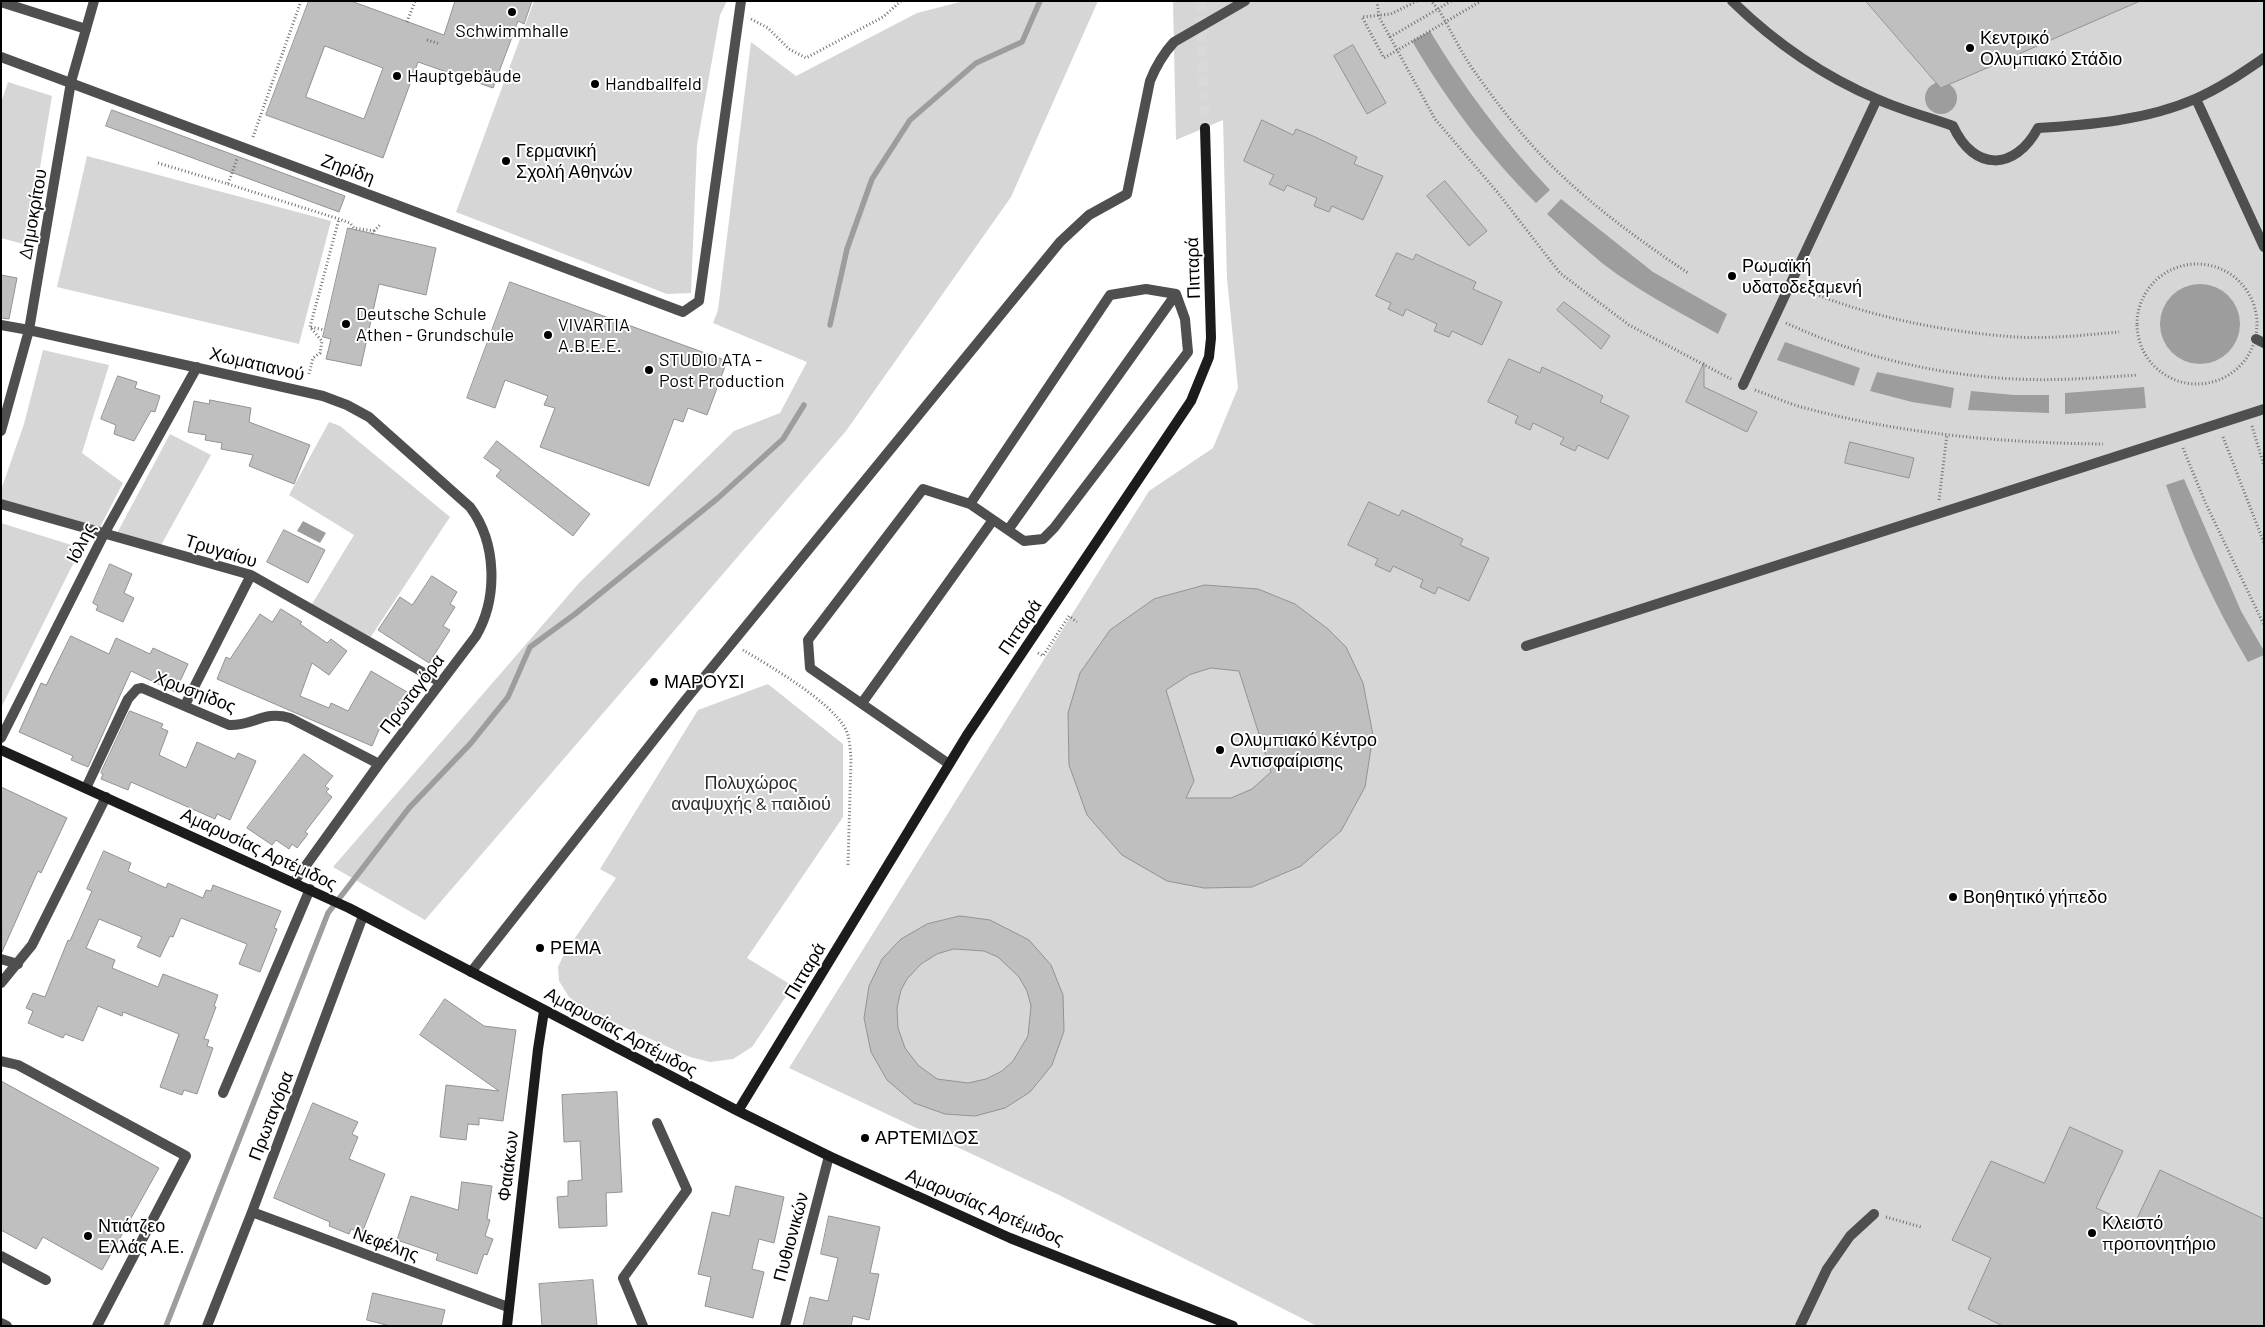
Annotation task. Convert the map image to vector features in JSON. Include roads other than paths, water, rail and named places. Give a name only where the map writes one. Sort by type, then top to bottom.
[{"type":"street","name":"Δημοκρίτου","points":[[1,431],[29,330],[71,82],[94,1]]},
{"type":"street","name":"Ζηρίδη","points":[[1,57],[683,312],[699,301],[741,1]]},
{"type":"street","points":[[471,972],[732,643],[1060,242],[1089,215],[1127,194],[1150,81],[1157,64],[1174,42],[1246,1]]},
{"type":"street","points":[[1732,1],[1756,25],[1798,56],[1877,100],[1953,126],[1959,139],[1971,154],[1993,160],[2006,159],[2018,152],[2031,141],[2038,128],[2079,126],[2129,118],[2196,99],[2264,58]]},
{"type":"street","points":[[1,2],[86,29]]},
{"type":"street","points":[[2196,99],[2264,247]]},
{"type":"street","points":[[1743,385],[1877,100]]},
{"type":"street","name":"Πιτταρά","points":[[738,1111],[967,735],[1178,422],[1202,378],[1209,357],[1211,338],[1205,128]]},
{"type":"street","points":[[970,504],[1110,295],[1146,289],[1176,294]]},
{"type":"street","points":[[949,764],[810,668],[808,640],[923,490],[970,504],[1024,541],[1034,542],[1044,539],[1188,352],[1185,319],[1176,294]]},
{"type":"street","points":[[1008,530],[1176,294]]},
{"type":"street","name":"Χωματιανού","points":[[1,326],[29,330],[196,367],[323,396],[347,405],[369,417],[470,507]]},
{"type":"street","name":"Ιόλης","points":[[1,738],[104,534],[196,367]]},
{"type":"street","points":[[1526,646],[1937,513],[2179,438],[2264,409]]},
{"type":"street","name":"Τρυγαίου","points":[[1,504],[252,575],[440,682]]},
{"type":"street","name":"Πρωταγόρα","points":[[294,882],[379,764],[476,636],[484,622],[489,605],[491,568],[488,540],[481,522],[470,507]]},
{"type":"street","points":[[862,703],[993,520]]},
{"type":"street","points":[[185,705],[252,575]]},
{"type":"street","name":"Χρυσηίδος","points":[[86,788],[128,699],[137,689],[148,689],[229,725],[240,726],[267,715],[279,714],[379,764]]},
{"type":"street","name":"Αμαρυσίας Αρτέμιδος","points":[[1,750],[349,908],[738,1111],[829,1156],[1010,1238],[1233,1326]]},
{"type":"street","points":[[1,983],[32,945],[106,797]]},
{"type":"street","points":[[222,1093],[310,889]]},
{"type":"street","name":"Πρωταγόρα","points":[[207,1326],[252,1212],[363,916]]},
{"type":"street","points":[[1,959],[18,964]]},
{"type":"street","name":"Φαιάκων","points":[[507,1326],[544,1010]]},
{"type":"street","points":[[1,1061],[18,1066],[186,1156],[97,1326]]},
{"type":"street","points":[[643,1326],[622,1278],[687,1190],[657,1123]]},
{"type":"street","name":"Πυθιονικών","points":[[785,1326],[829,1156]]},
{"type":"street","name":"Νεφέλης","points":[[252,1212],[508,1307]]},
{"type":"street","points":[[1800,1326],[1827,1269],[1850,1236],[1874,1214]]},
{"type":"street","points":[[1,1256],[46,1280]]},
{"type":"street","points":[[1,1323],[7,1326]]},
{"type":"waterway","points":[[830,325],[847,249],[872,179],[910,120],[976,63],[1022,42],[1040,1]]},
{"type":"waterway","points":[[166,1326],[328,913],[409,808],[471,743],[508,697],[530,647],[575,614],[718,498],[783,439],[804,405]]},
{"type":"tunnel","points":[[1200,1],[1205,128]]},
{"type":"place","name":"Schwimmhalle","points":[[512,12]]},
{"type":"place","name":"Κεντρικό Ολυμπιακό Στάδιο","points":[[1970,48]]},
{"type":"place","name":"Hauptgebäude","points":[[397,76]]},
{"type":"place","name":"Handballfeld","points":[[595,84]]},
{"type":"place","name":"Γερμανική Σχολή Αθηνών","points":[[506,161]]},
{"type":"place","name":"Ρωμαϊκή υδατοδεξαμενή","points":[[1732,276]]},
{"type":"place","name":"Deutsche Schule Athen - Grundschule","points":[[346,324]]},
{"type":"place","name":"VIVARTIA A.B.E.E.","points":[[548,335]]},
{"type":"place","name":"STUDIO ATA - Post Production","points":[[649,370]]},
{"type":"place","name":"ΜΑΡΟΥΣΙ","points":[[654,682]]},
{"type":"place","name":"Ολυμπιακό Κέντρο Αντισφαίρισης","points":[[1220,750]]},
{"type":"place","name":"Βοηθητικό γήπεδο","points":[[1953,897]]},
{"type":"place","name":"ΡΕΜΑ","points":[[540,948]]},
{"type":"place","name":"ΑΡΤΕΜΙΔΟΣ","points":[[865,1138]]},
{"type":"place","name":"Κλειστό προπονητήριο","points":[[2092,1233]]},
{"type":"place","name":"Ντιάτζεο Ελλάς Α.Ε.","points":[[88,1236]]},
{"type":"park label","name":"Πολυχώρος αναψυχής & παιδιού","points":[[751,793]]}]
